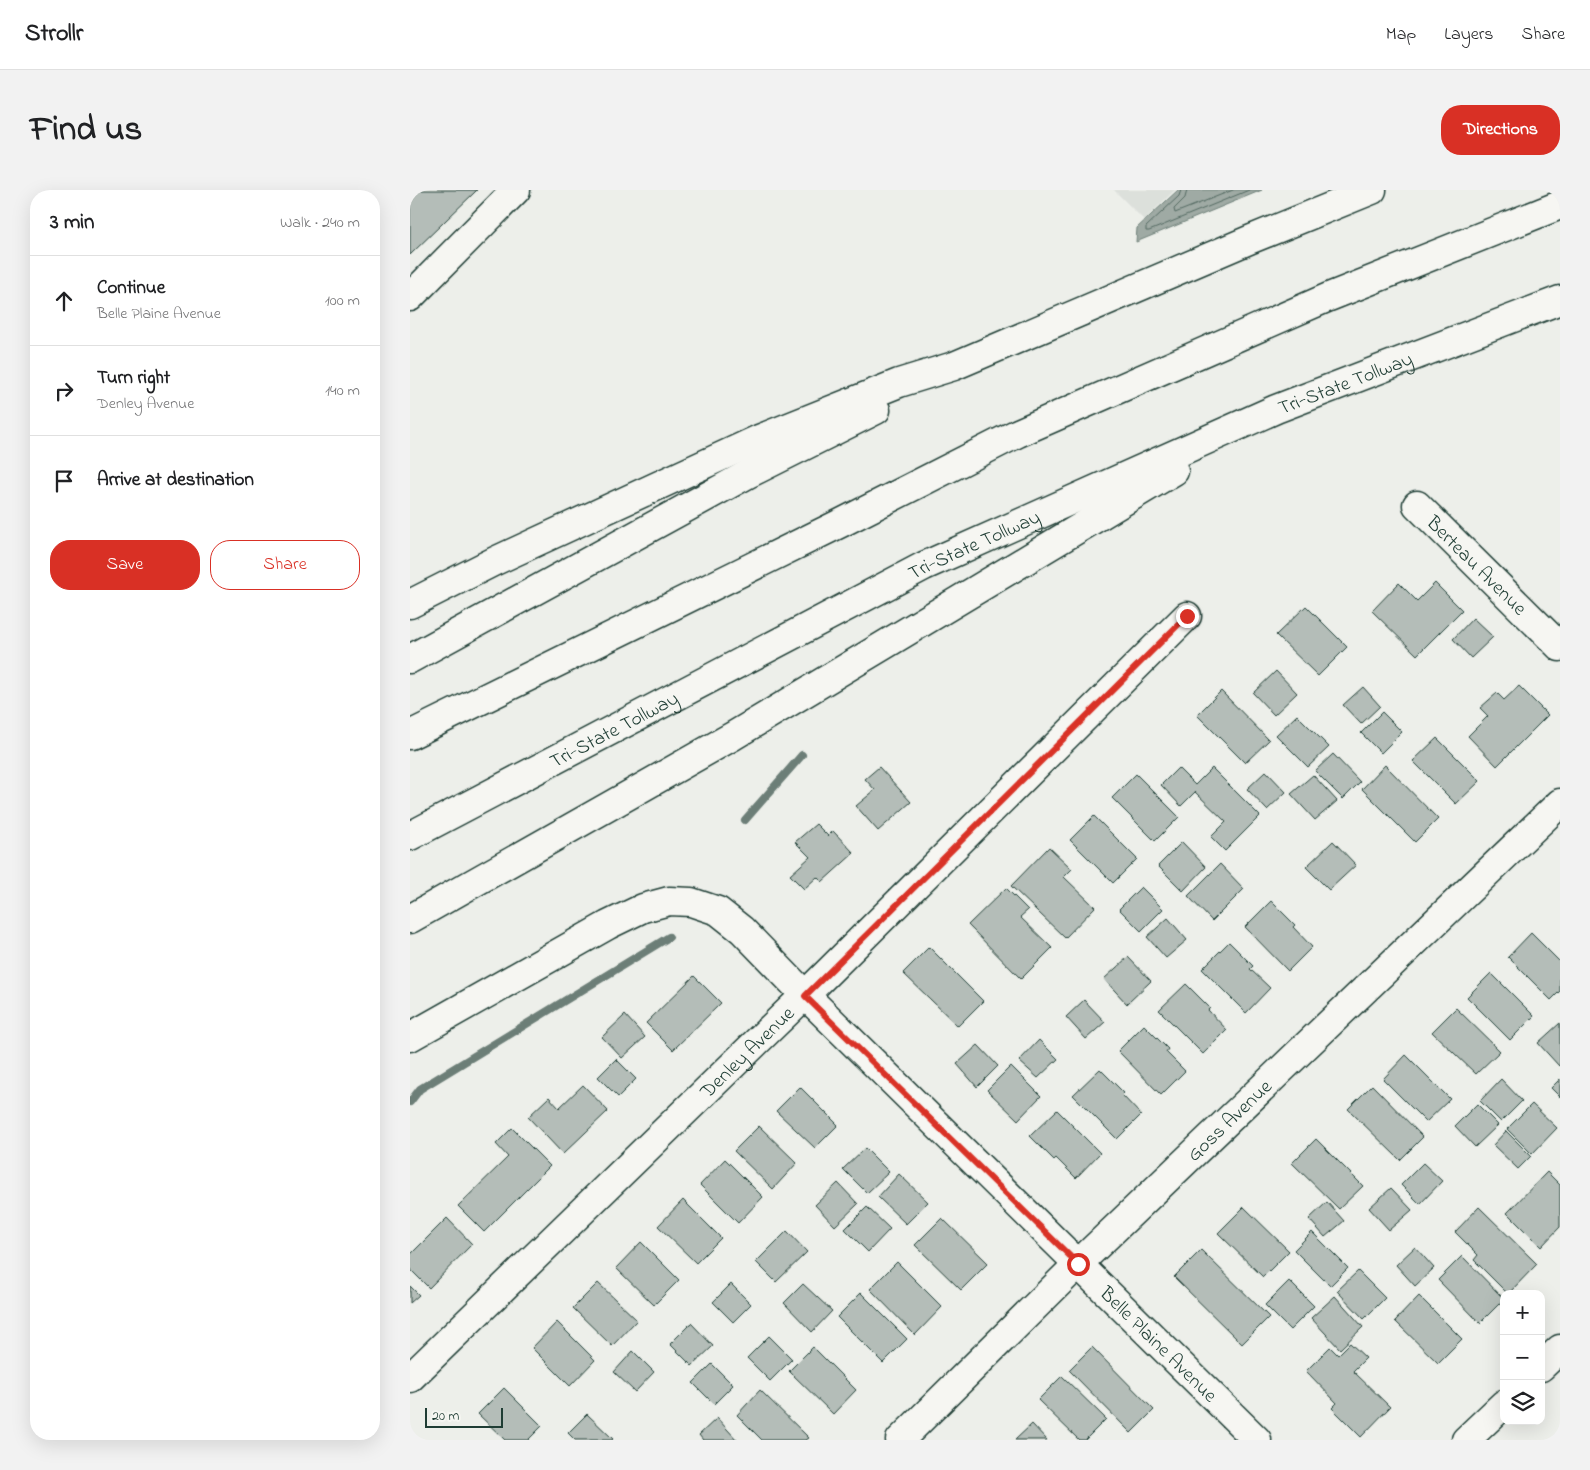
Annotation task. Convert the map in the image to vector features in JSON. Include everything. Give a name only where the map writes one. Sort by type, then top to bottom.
[{"type":"main road","points":[[410,297],[516,190]]},
{"type":"main road","points":[[410,604],[495,561],[759,439],[899,383],[954,366],[1249,240],[1372,190]]},
{"type":"main road","points":[[410,735],[1018,434],[1329,298],[1560,205]]},
{"type":"main road","name":"Tri-State Tollway","points":[[410,836],[924,566],[1276,409],[1560,300]]},
{"type":"main road","points":[[410,660],[748,474],[896,400],[954,366]]},
{"type":"main road","points":[[410,919],[732,736],[1276,409]]},
{"type":"main road","name":"Berteau Avenue","points":[[1416,505],[1560,646]]},
{"type":"main road","name":"Denley Avenue","points":[[410,1378],[805,996],[1187,616]]},
{"type":"main road","name":"Goss Avenue","points":[[900,1440],[1078,1264],[1560,803]]},
{"type":"main road","name":"Belle Plaine Avenue","points":[[410,1037],[608,925],[643,908],[669,901],[691,902],[718,911],[742,930],[805,996],[1257,1440]]},
{"type":"main road","points":[[1545,1363],[1560,1349]]},
{"type":"main road","points":[[1466,1440],[1500,1408]]},
{"type":"shaded area","points":[[1114,190],[1175,190],[1144,220]]},
{"type":"water","points":[[1178,190],[1262,190],[1136,242],[1137,228]]},
{"type":"building","points":[[410,190],[477,190],[410,255]]},
{"type":"building","points":[[1399,583],[1417,601],[1435,583],[1462,610],[1417,655],[1372,611]]},
{"type":"building","points":[[1306,606],[1347,647],[1318,676],[1276,635]]},
{"type":"building","points":[[1473,618],[1493,637],[1471,658],[1453,639]]},
{"type":"building","points":[[1276,671],[1297,693],[1274,715],[1253,693]]},
{"type":"building","points":[[1519,686],[1548,715],[1497,766],[1468,736],[1488,716],[1480,708],[1497,693],[1504,700]]},
{"type":"building","points":[[1363,687],[1380,706],[1361,724],[1343,705]]},
{"type":"building","points":[[1221,691],[1269,740],[1245,763],[1197,715]]},
{"type":"building","points":[[1382,712],[1402,732],[1381,753],[1361,733]]},
{"type":"building","points":[[1297,715],[1329,747],[1308,767],[1276,735]]},
{"type":"building","points":[[1437,738],[1480,781],[1456,804],[1413,761]]},
{"type":"building","points":[[1333,754],[1360,782],[1343,799],[1315,771]]},
{"type":"building","points":[[1385,765],[1438,819],[1415,842],[1362,789]]},
{"type":"building","points":[[879,767],[911,802],[878,831],[856,806],[875,790],[865,779]]},
{"type":"building","points":[[1178,768],[1195,785],[1212,768],[1260,816],[1225,851],[1211,837],[1226,822],[1195,792],[1181,806],[1161,785]]},
{"type":"building","points":[[1266,771],[1286,792],[1267,810],[1247,789]]},
{"type":"building","points":[[1136,774],[1179,817],[1155,841],[1112,798]]},
{"type":"building","points":[[1313,775],[1337,801],[1315,820],[1291,794]]},
{"type":"building","points":[[1094,816],[1137,859],[1113,883],[1070,840]]},
{"type":"building","points":[[816,824],[828,836],[833,831],[854,853],[822,882],[817,877],[804,889],[790,875],[810,857],[795,842]]},
{"type":"building","points":[[1333,841],[1356,865],[1329,890],[1306,867]]},
{"type":"building","points":[[1182,842],[1206,867],[1183,891],[1158,866]]},
{"type":"building","points":[[1049,847],[1072,869],[1064,877],[1095,907],[1065,938],[1011,886]]},
{"type":"building","points":[[1220,864],[1244,889],[1212,921],[1188,896]]},
{"type":"building","points":[[1141,887],[1163,909],[1141,931],[1119,909]]},
{"type":"building","points":[[1006,888],[1028,910],[1020,917],[1052,948],[1021,979],[968,925]]},
{"type":"building","points":[[1271,901],[1295,925],[1293,927],[1312,947],[1288,971],[1245,927]]},
{"type":"building","points":[[1168,918],[1187,940],[1166,958],[1147,937]]},
{"type":"building","points":[[1531,933],[1560,962],[1560,991],[1551,1000],[1508,957]]},
{"type":"building","points":[[1229,942],[1253,966],[1250,969],[1270,988],[1246,1013],[1202,969]]},
{"type":"building","points":[[929,947],[983,1001],[958,1026],[903,973]]},
{"type":"building","points":[[1128,957],[1151,981],[1127,1004],[1104,979]]},
{"type":"building","points":[[1491,973],[1534,1016],[1510,1040],[1467,997]]},
{"type":"building","points":[[694,976],[721,1003],[673,1050],[646,1023]]},
{"type":"building","points":[[1186,984],[1210,1008],[1208,1010],[1227,1030],[1203,1054],[1159,1010]]},
{"type":"building","points":[[1084,1000],[1105,1022],[1086,1039],[1066,1017]]},
{"type":"building","points":[[1456,1008],[1500,1051],[1476,1074],[1432,1032]]},
{"type":"building","points":[[625,1015],[645,1037],[622,1058],[602,1037]]},
{"type":"building","points":[[1560,1023],[1560,1065],[1559,1066],[1538,1043]]},
{"type":"building","points":[[1144,1025],[1168,1049],[1166,1052],[1185,1071],[1161,1095],[1118,1051]]},
{"type":"building","points":[[1039,1040],[1058,1059],[1038,1078],[1019,1061]]},
{"type":"building","points":[[978,1045],[998,1066],[977,1087],[957,1064]]},
{"type":"building","points":[[1406,1055],[1450,1099],[1426,1122],[1383,1079]]},
{"type":"building","points":[[616,1059],[636,1079],[618,1097],[598,1077]]},
{"type":"building","points":[[1011,1066],[1041,1096],[1018,1120],[987,1090]]},
{"type":"building","points":[[1100,1069],[1124,1093],[1122,1095],[1141,1115],[1117,1139],[1073,1095]]},
{"type":"building","points":[[1501,1079],[1522,1101],[1501,1122],[1480,1101]]},
{"type":"building","points":[[1560,1079],[1560,1097],[1551,1088]]},
{"type":"building","points":[[583,1085],[608,1111],[563,1154],[528,1117],[549,1097],[559,1108]]},
{"type":"building","points":[[1372,1085],[1423,1137],[1400,1160],[1348,1109]]},
{"type":"building","points":[[800,1087],[838,1125],[815,1148],[776,1111]]},
{"type":"building","points":[[1477,1104],[1498,1125],[1475,1147],[1455,1126]]},
{"type":"building","points":[[1532,1104],[1557,1128],[1532,1154],[1507,1129]]},
{"type":"building","points":[[1057,1110],[1100,1153],[1076,1178],[1056,1158],[1054,1160],[1030,1136]]},
{"type":"building","points":[[759,1126],[797,1163],[773,1189],[734,1151]]},
{"type":"building","points":[[512,1128],[550,1166],[484,1232],[458,1206],[508,1157],[496,1144]]},
{"type":"building","points":[[1506,1131],[1531,1156],[1518,1169],[1493,1145]]},
{"type":"building","points":[[1316,1139],[1363,1186],[1339,1209],[1292,1163]]},
{"type":"building","points":[[865,1148],[889,1172],[867,1193],[843,1169]]},
{"type":"building","points":[[725,1159],[763,1197],[738,1223],[700,1185]]},
{"type":"building","points":[[1423,1163],[1442,1181],[1420,1204],[1401,1185]]},
{"type":"building","points":[[1547,1172],[1560,1185],[1560,1227],[1541,1247],[1507,1213]]},
{"type":"building","points":[[899,1174],[928,1202],[906,1224],[878,1197]]},
{"type":"building","points":[[838,1183],[858,1204],[835,1226],[815,1205]]},
{"type":"building","points":[[1391,1188],[1412,1210],[1389,1230],[1369,1208]]},
{"type":"building","points":[[683,1200],[721,1238],[696,1263],[658,1226]]},
{"type":"building","points":[[1327,1202],[1344,1221],[1325,1237],[1309,1219]]},
{"type":"building","points":[[867,1207],[890,1229],[868,1252],[845,1229]]},
{"type":"building","points":[[1244,1207],[1289,1251],[1263,1277],[1218,1233]]},
{"type":"building","points":[[1479,1207],[1537,1264],[1512,1290],[1504,1290],[1474,1260],[1478,1255],[1455,1232]]},
{"type":"building","points":[[447,1218],[472,1244],[429,1288],[410,1269],[410,1255]]},
{"type":"building","points":[[942,1218],[988,1263],[961,1290],[915,1245]]},
{"type":"building","points":[[787,1231],[807,1252],[776,1282],[756,1262]]},
{"type":"building","points":[[1312,1232],[1348,1268],[1330,1286],[1294,1250]]},
{"type":"building","points":[[641,1242],[679,1280],[654,1305],[616,1268]]},
{"type":"building","points":[[1415,1247],[1434,1268],[1415,1286],[1396,1265]]},
{"type":"building","points":[[1201,1250],[1269,1317],[1242,1344],[1174,1277]]},
{"type":"building","points":[[1462,1256],[1500,1295],[1500,1303],[1480,1323],[1438,1280]]},
{"type":"building","points":[[897,1262],[942,1307],[915,1335],[870,1289]]},
{"type":"building","points":[[1358,1271],[1385,1298],[1364,1319],[1337,1291]]},
{"type":"building","points":[[1289,1281],[1314,1306],[1290,1330],[1265,1305]]},
{"type":"building","points":[[598,1283],[637,1320],[612,1346],[573,1308]]},
{"type":"building","points":[[731,1284],[751,1304],[733,1322],[713,1302]]},
{"type":"building","points":[[803,1284],[832,1311],[812,1332],[784,1303]]},
{"type":"building","points":[[410,1286],[419,1295],[410,1303]]},
{"type":"building","points":[[861,1293],[907,1339],[883,1363],[837,1317]]},
{"type":"building","points":[[1335,1296],[1363,1327],[1340,1349],[1311,1318]]},
{"type":"building","points":[[1419,1296],[1462,1339],[1438,1363],[1395,1321]]},
{"type":"building","points":[[557,1322],[595,1360],[570,1386],[532,1348]]},
{"type":"building","points":[[691,1323],[713,1346],[692,1366],[670,1344]]},
{"type":"building","points":[[769,1336],[792,1359],[770,1381],[747,1358]]},
{"type":"building","points":[[1350,1343],[1366,1358],[1353,1371],[1390,1407],[1361,1437],[1332,1408],[1337,1403],[1306,1371],[1330,1347],[1338,1355]]},
{"type":"building","points":[[813,1347],[856,1390],[833,1414],[789,1371]]},
{"type":"building","points":[[1092,1347],[1154,1410],[1131,1433],[1069,1370]]},
{"type":"building","points":[[633,1351],[654,1372],[635,1392],[614,1372]]},
{"type":"building","points":[[712,1364],[733,1385],[714,1404],[693,1383]]},
{"type":"building","points":[[1062,1376],[1106,1419],[1085,1440],[1079,1440],[1038,1400]]},
{"type":"building","points":[[504,1388],[542,1426],[528,1440],[505,1440],[478,1414]]},
{"type":"building","points":[[760,1390],[809,1438],[806,1440],[762,1440],[737,1415]]},
{"type":"building","points":[[587,1414],[612,1440],[575,1440],[568,1433]]},
{"type":"building","points":[[717,1418],[737,1440],[703,1440],[699,1435]]},
{"type":"building","points":[[1032,1424],[1047,1440],[1015,1440]]},
{"type":"waterway","points":[[745,820],[802,755]]},
{"type":"waterway","points":[[410,1102],[420,1089],[669,937]]},
{"type":"route","points":[[1078,1264],[805,996],[1187,616]]}]
